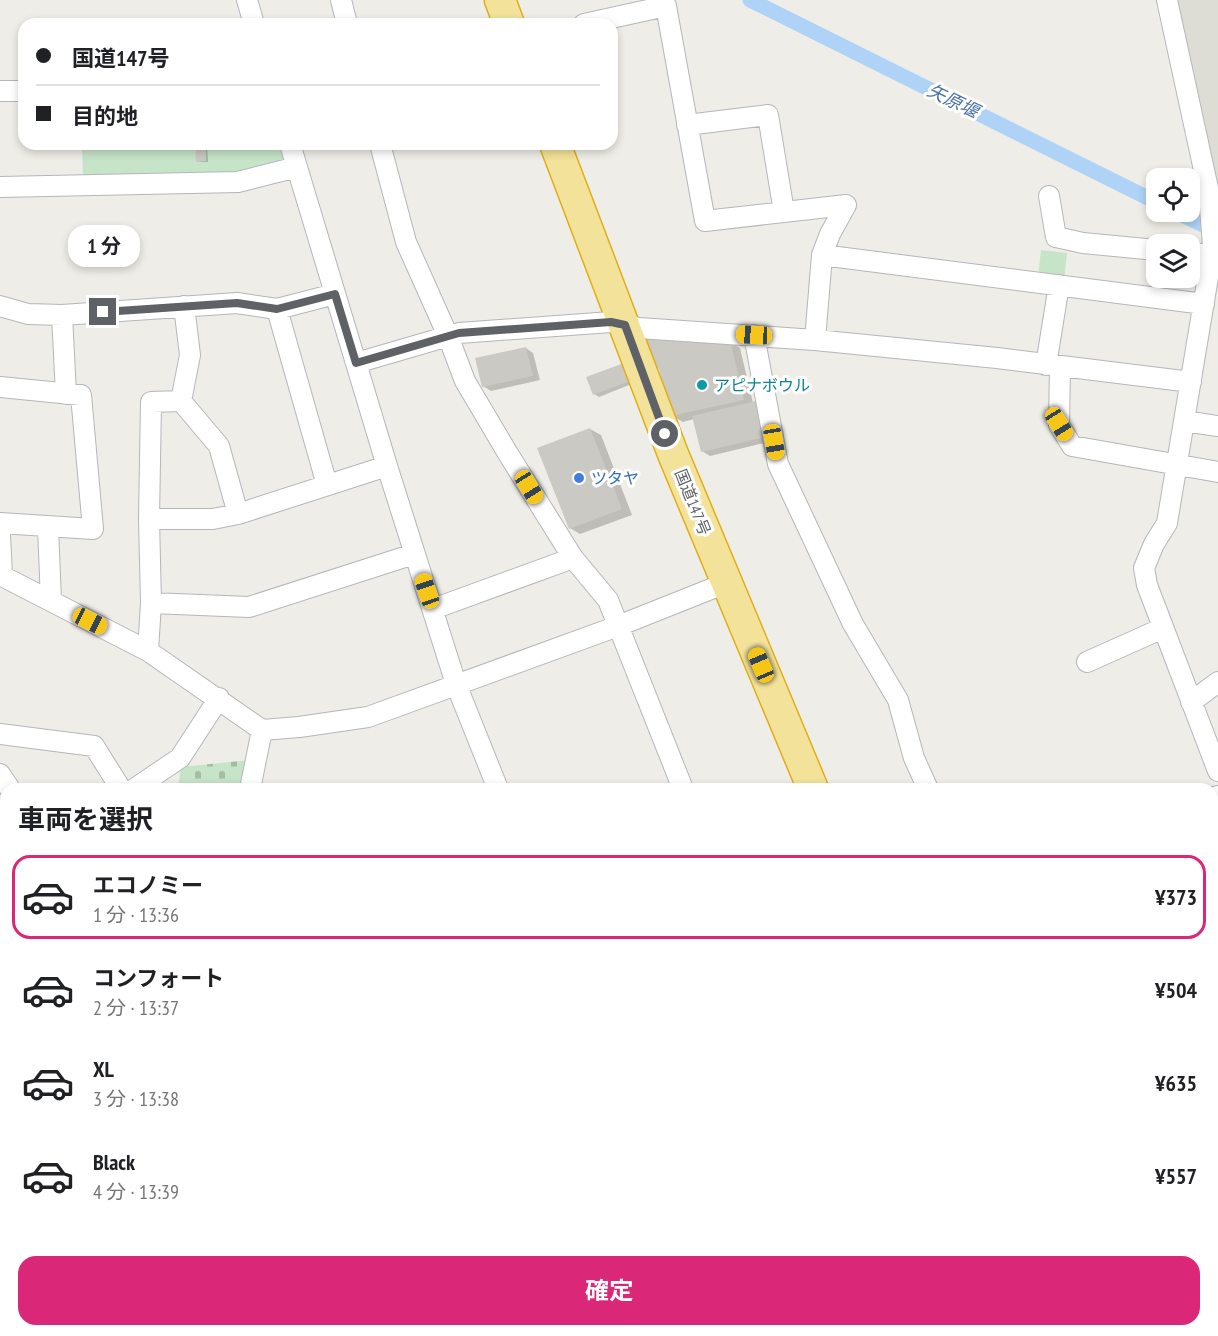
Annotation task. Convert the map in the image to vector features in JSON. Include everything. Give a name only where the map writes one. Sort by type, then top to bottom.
[{"type":"highway","points":[[500,0],[507,18]]},
{"type":"highway","name":"国道147号","points":[[557,150],[673,454],[810,783]]},
{"type":"street","points":[[247,0],[252,18]]},
{"type":"street","points":[[341,0],[346,18]]},
{"type":"street","points":[[1167,0],[1209,193],[1214,250],[1167,523],[1154,544],[1144,568],[1147,585],[1218,771]]},
{"type":"street","points":[[611,18],[666,6],[705,221],[846,205],[830,234],[822,255],[815,340]]},
{"type":"street","points":[[0,91],[18,91]]},
{"type":"street","points":[[687,125],[768,115],[784,212]]},
{"type":"street","points":[[292,150],[414,554],[456,684],[496,783]]},
{"type":"street","points":[[382,150],[406,242],[448,336],[465,381],[573,558],[608,600],[681,783]]},
{"type":"street","points":[[0,187],[238,182],[297,167]]},
{"type":"street","points":[[1049,196],[1056,237],[1083,243],[1146,249]]},
{"type":"street","points":[[822,255],[1204,304]]},
{"type":"street","points":[[1059,285],[1053,366],[1059,424],[1072,446],[1218,472]]},
{"type":"street","points":[[0,306],[28,314],[62,315],[237,303],[277,309],[335,294]]},
{"type":"street","points":[[184,306],[190,354],[182,401],[219,446],[238,514]]},
{"type":"street","points":[[277,309],[327,485]]},
{"type":"street","points":[[62,315],[66,394]]},
{"type":"street","points":[[356,363],[459,333],[611,322],[639,328],[815,340],[1191,382]]},
{"type":"street","points":[[754,335],[777,464],[853,624],[898,700],[914,758],[925,783]]},
{"type":"street","points":[[0,387],[81,395],[93,529],[0,523]]},
{"type":"street","points":[[148,651],[151,603],[149,519],[151,402],[182,401]]},
{"type":"street","points":[[1184,421],[1218,426]]},
{"type":"street","points":[[149,519],[213,519],[238,514],[387,466]]},
{"type":"street","points":[[48,527],[51,601]]},
{"type":"street","points":[[0,535],[1,575],[148,651],[219,698],[262,730],[368,717],[618,626],[726,582]]},
{"type":"street","points":[[151,603],[249,607],[414,554]]},
{"type":"street","points":[[433,609],[573,558]]},
{"type":"street","points":[[1087,662],[1163,628]]},
{"type":"street","points":[[1191,702],[1218,682]]},
{"type":"street","points":[[143,783],[180,758],[219,698]]},
{"type":"street","points":[[251,783],[262,730]]},
{"type":"street","points":[[0,734],[94,746],[117,783]]},
{"type":"shaded area","points":[[1173,0],[1218,0],[1218,204]]},
{"type":"green space","points":[[82,150],[281,150],[285,162],[238,175],[83,178]]},
{"type":"green space","points":[[1041,250],[1067,253],[1064,280],[1038,277]]},
{"type":"green space","points":[[250,760],[244,783],[179,783],[181,767]]},
{"type":"building","points":[[195,150],[206,150],[206,161],[196,162]]},
{"type":"building","name":"アピナボウル","points":[[644,337],[730,340],[744,400],[671,416],[659,369],[652,363]]},
{"type":"building","points":[[526,347],[533,376],[482,387],[475,358]]},
{"type":"building","points":[[624,363],[630,381],[593,395],[586,377]]},
{"type":"building","points":[[756,401],[765,437],[701,452],[692,416]]},
{"type":"building","name":"ツタヤ","points":[[590,428],[622,509],[569,529],[537,448]]},
{"type":"waterway","name":"矢原堰","points":[[750,0],[1146,197]]},
{"type":"waterway","name":"矢原堰","points":[[1197,222],[1207,227]]},
{"type":"place","name":"アピナボウル","points":[[702,385]]},
{"type":"place","name":"ツタヤ","points":[[579,478]]},
{"type":"route","points":[[103,312],[237,303],[277,309],[335,294],[356,363],[459,333],[611,322],[625,325],[665,434]]}]
